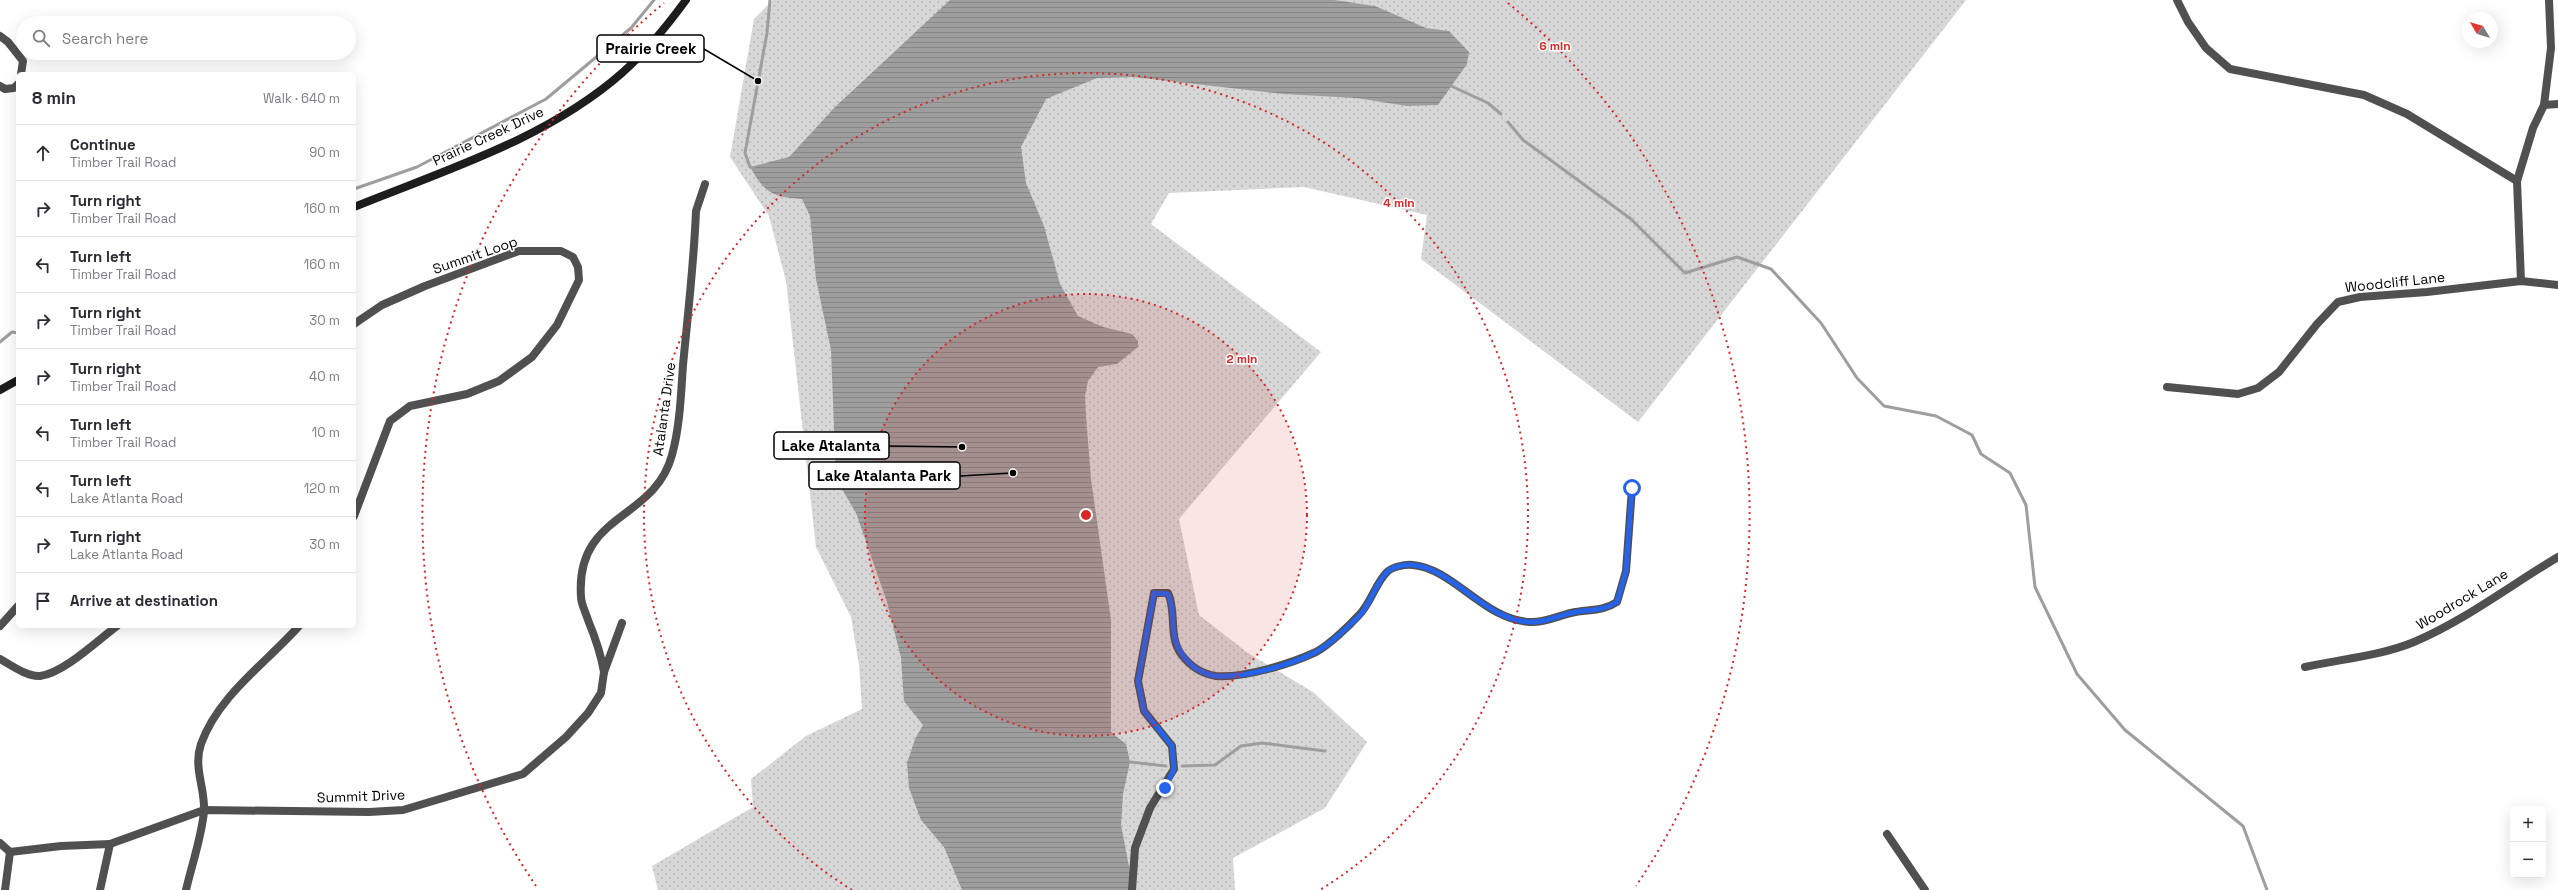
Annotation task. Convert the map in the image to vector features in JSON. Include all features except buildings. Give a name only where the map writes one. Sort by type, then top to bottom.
[{"type":"main road","name":"Prairie Creek Drive","points":[[356,205],[484,155],[538,130],[589,98],[622,73],[660,35],[686,0]]},
{"type":"main road","points":[[0,390],[16,381]]},
{"type":"street","points":[[2177,0],[2188,22],[2206,48],[2230,69],[2364,95],[2406,114],[2517,181]]},
{"type":"street","points":[[2521,281],[2517,181],[2533,128],[2544,105],[2551,48],[2549,0]]},
{"type":"street","points":[[0,36],[8,42],[16,52]]},
{"type":"street","points":[[21,72],[22,60]]},
{"type":"street","points":[[0,86],[5,89],[14,88],[16,86]]},
{"type":"street","points":[[2544,105],[2558,104]]},
{"type":"street","name":"Atalanta Drive","points":[[604,672],[601,656],[580,598],[583,562],[589,548],[602,530],[646,498],[664,476],[672,454],[681,389],[696,211],[704,184]]},
{"type":"street","name":"Summit Loop","points":[[356,323],[382,305],[425,286],[519,251],[561,250],[573,257],[578,267],[579,280],[557,325],[532,357],[499,381],[467,394],[410,406],[390,421],[356,511]]},
{"type":"street","name":"Woodcliff Lane","points":[[2166,387],[2238,394],[2258,388],[2279,372],[2317,324],[2338,302],[2360,297],[2427,292],[2521,281],[2558,285]]},
{"type":"street","points":[[1132,890],[1135,848],[1150,808],[1174,769],[1172,746],[1144,711],[1138,681],[1154,593],[1168,594],[1171,599],[1173,632],[1181,654],[1196,669],[1216,676],[1246,673],[1288,664],[1317,651],[1361,614],[1387,572],[1399,566],[1413,565],[1437,574],[1510,620],[1532,622],[1571,613],[1606,609],[1617,602],[1626,571],[1632,488]]},
{"type":"street","name":"Woodrock Lane","points":[[2305,667],[2373,654],[2425,637],[2558,557]]},
{"type":"street","points":[[0,626],[16,608]]},
{"type":"street","name":"Summit Drive","points":[[10,852],[61,846],[110,844],[204,810],[369,812],[403,810],[485,787],[522,774],[566,737],[588,713],[601,693],[604,672],[622,623]]},
{"type":"street","points":[[0,659],[24,672],[39,676],[57,670],[114,628]]},
{"type":"street","points":[[186,890],[204,810],[198,766],[200,746],[209,726],[240,686],[297,628]]},
{"type":"street","points":[[1887,834],[1926,890]]},
{"type":"street","points":[[0,843],[10,852],[6,890]]},
{"type":"street","points":[[100,890],[110,844]]},
{"type":"shaded area","points":[[773,0],[1966,0],[1638,422],[1421,259],[1427,215],[1304,187],[1169,193],[1151,224],[1321,352],[1179,519],[1199,615],[1248,653],[1313,692],[1367,742],[1325,808],[1233,858],[1235,890],[658,890],[652,866],[753,807],[751,779],[806,736],[862,709],[859,665],[851,617],[816,547],[786,281],[769,216],[730,157],[754,19]]},
{"type":"shaded area","points":[[950,0],[1334,0],[1375,6],[1426,28],[1449,31],[1469,52],[1467,64],[1438,105],[1407,106],[1356,98],[1284,94],[1134,77],[1097,78],[1046,99],[1021,147],[1026,183],[1044,226],[1060,284],[1078,316],[1103,327],[1132,334],[1138,341],[1138,347],[1117,364],[1098,367],[1088,381],[1085,396],[1091,479],[1111,620],[1111,732],[1126,744],[1130,762],[1123,794],[1121,825],[1131,877],[1130,890],[962,890],[944,847],[921,820],[909,788],[907,763],[915,739],[923,725],[904,701],[901,658],[887,602],[856,513],[836,479],[831,350],[816,279],[810,216],[802,199],[783,197],[770,192],[760,183],[750,167],[789,157],[835,107]]},
{"type":"waterway","points":[[356,188],[417,167],[546,99],[631,28],[654,0]]},
{"type":"waterway","points":[[754,168],[750,167],[745,153],[767,33],[770,0]]},
{"type":"waterway","points":[[1449,85],[1488,103],[1501,114]]},
{"type":"waterway","points":[[1508,122],[1523,140],[1631,219],[1685,273],[1737,257],[1771,269],[1821,323],[1857,378],[1884,406],[1936,416],[1972,435],[1981,454],[2010,473],[2026,505],[2035,587],[2077,674],[2125,730],[2243,826],[2267,890]]},
{"type":"waterway","points":[[0,342],[12,332],[16,333]]},
{"type":"waterway","points":[[1182,766],[1215,765],[1241,746],[1262,743],[1325,751]]},
{"type":"waterway","points":[[1130,762],[1166,766]]},
{"type":"place","name":"Prairie Creek","points":[[758,81]]},
{"type":"place","name":"Lake Atalanta","points":[[962,447]]},
{"type":"place","name":"Lake Atalanta Park","points":[[1013,473]]},
{"type":"route","points":[[1165,788],[1174,769],[1172,746],[1155,722],[1144,711],[1138,681],[1144,641],[1154,593],[1168,594],[1171,599],[1173,632],[1181,654],[1196,669],[1216,676],[1246,673],[1288,664],[1317,651],[1361,614],[1387,572],[1399,566],[1413,565],[1437,574],[1510,620],[1532,622],[1571,613],[1606,609],[1617,602],[1626,571],[1632,488]]}]
